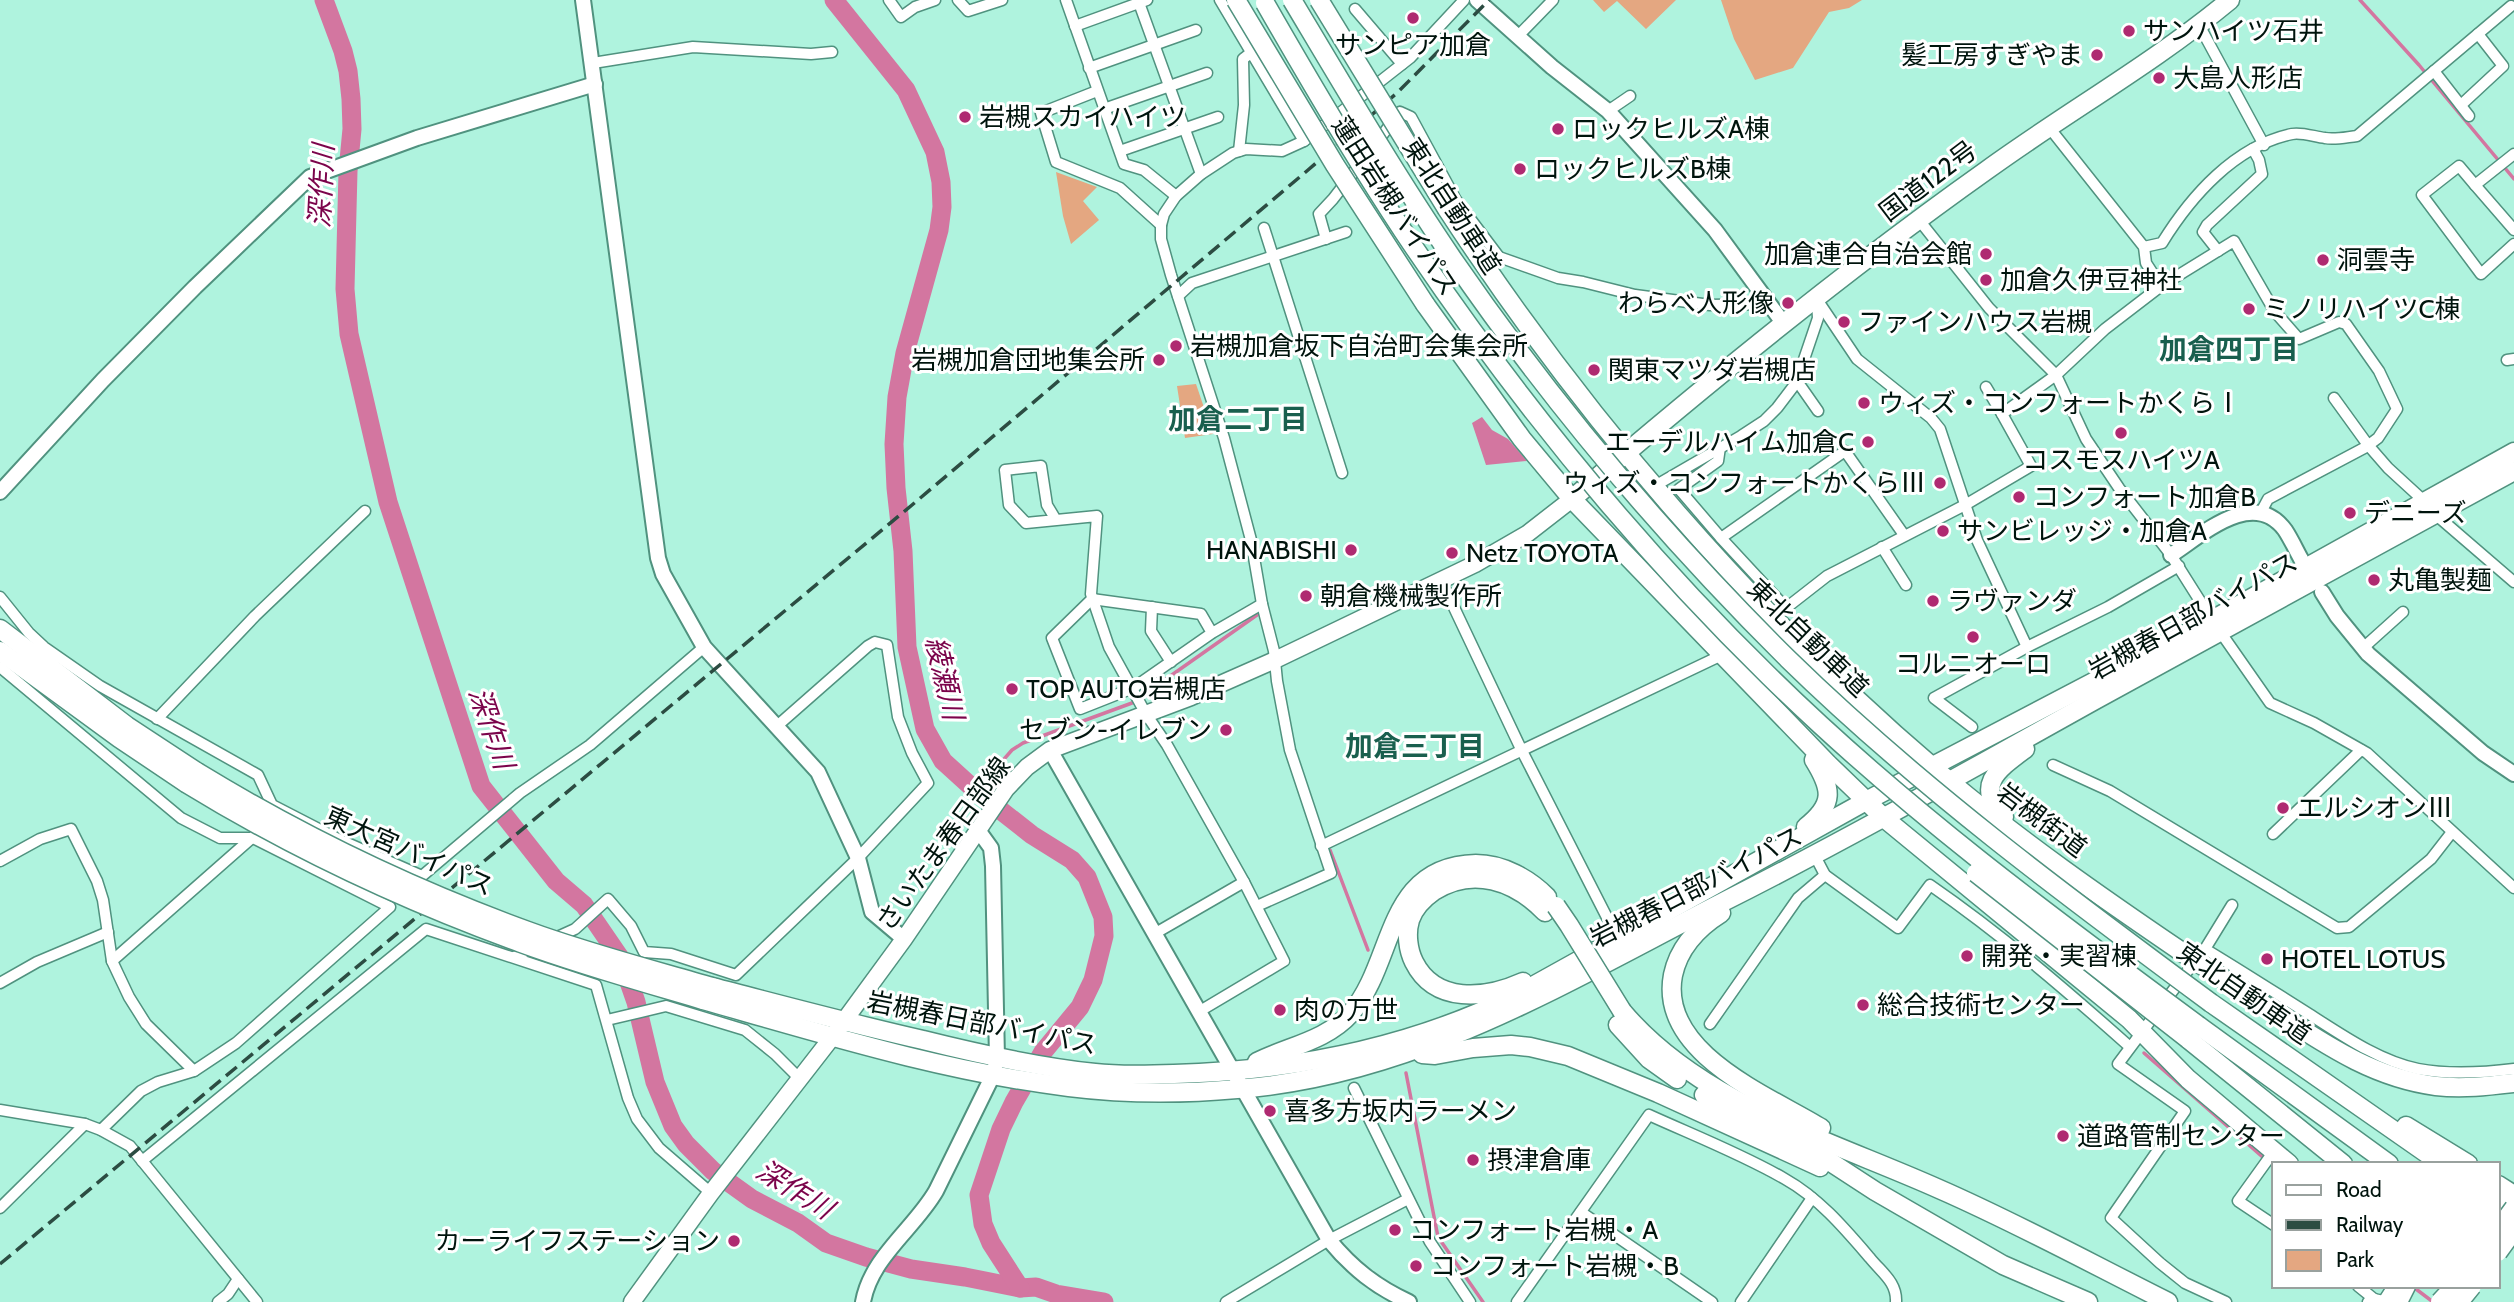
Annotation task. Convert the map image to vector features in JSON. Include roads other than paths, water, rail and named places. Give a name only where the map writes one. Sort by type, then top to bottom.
[{"type":"highway","name":"蓮田岩槻バイパス","points":[[1236,0],[1335,165],[1425,304],[1522,439],[1572,499]]},
{"type":"highway","name":"東北自動車道","points":[[1292,0],[1405,186],[1489,310],[1625,484],[1790,661],[1893,755],[1987,833],[2211,1003],[2439,1162]]},
{"type":"highway","name":"蓮田岩槻バイパス","points":[[1319,0],[1487,271],[1572,385],[1627,452]]},
{"type":"highway","name":"国道122号","points":[[1572,499],[1816,298],[2048,127],[2199,25],[2230,0]]},
{"type":"highway","name":"東北自動車道","points":[[1264,1],[1346,141],[1404,232],[1482,344],[1570,457],[1669,572],[1728,635],[1880,779],[1985,865],[2194,1032],[2386,1162]]},
{"type":"highway","name":"岩槻街道","points":[[1627,452],[1653,487],[1801,644],[1901,739],[1949,781],[2078,880],[2195,961],[2332,1049],[2382,1073],[2438,1086],[2478,1087],[2514,1083]]},
{"type":"highway","name":"岩槻春日部バイパス","points":[[838,1029],[1003,1068],[1154,1092],[1243,1089],[1308,1080],[1411,1053],[1534,1000],[1885,818],[2078,710],[2216,626],[2429,508],[2514,452]]},
{"type":"highway","name":"岩槻春日部バイパス","points":[[2429,508],[2514,471]]},
{"type":"highway","points":[[1572,499],[1866,801],[2067,966],[2142,1031],[2188,1079],[2287,1162]]},
{"type":"highway","name":"岩槻春日部バイパス","points":[[1070,1079],[1237,1070],[1343,1055],[1452,1023],[1513,997],[1866,801],[2216,626]]},
{"type":"highway","name":"東大宮バイパス","points":[[0,629],[191,778]]},
{"type":"highway","name":"東大宮バイパス","points":[[0,651],[119,738],[191,778],[413,886],[528,931],[708,993],[838,1029]]},
{"type":"highway","points":[[2078,710],[1999,769],[1991,783],[1990,792],[1994,805],[2006,820],[2078,880]]},
{"type":"highway","points":[[1718,885],[1798,833],[1820,816],[1826,806],[1828,785],[1799,735]]},
{"type":"highway","points":[[1901,739],[1920,751],[1964,751]]},
{"type":"highway","points":[[1811,858],[1790,877],[1708,921],[1688,940],[1674,972],[1673,1003],[1693,1042],[1714,1062],[1750,1088],[1883,1166]]},
{"type":"highway","points":[[1237,1070],[1323,1035],[1349,1016],[1370,986],[1399,910],[1409,895],[1433,876],[1465,865],[1499,867],[1528,881],[1550,909],[1635,1045],[1679,1080],[1737,1114],[1809,1148],[1875,1191],[2003,1265],[2088,1302]]},
{"type":"highway","points":[[1550,909],[1495,880],[1472,878],[1450,883],[1431,893],[1414,912],[1408,931],[1411,957],[1423,976],[1441,990],[1476,995],[1518,984],[1615,941]]},
{"type":"highway","points":[[1617,1014],[1689,1073],[1709,1085],[1811,1135],[2021,1226],[2168,1302]]},
{"type":"highway","points":[[2194,1032],[2341,1162]]},
{"type":"highway","points":[[1411,1053],[1434,1055],[1511,1045],[1538,1048],[1568,1056],[1647,1088],[1875,1191]]},
{"type":"highway","points":[[2314,1074],[2444,1147],[2465,1162]]},
{"type":"highway","points":[[2500,1227],[2514,1208]]},
{"type":"highway","points":[[2500,1249],[2514,1230]]},
{"type":"highway","points":[[2112,1275],[2151,1302]]},
{"type":"highway","points":[[2382,1301],[2403,1288]]},
{"type":"highway","points":[[2452,1288],[2472,1302]]},
{"type":"highway","points":[[2440,1302],[2453,1288]]},
{"type":"highway","points":[[2459,1302],[2470,1288]]},
{"type":"main road","name":"さいたま春日部線","points":[[632,1302],[740,1154],[838,1029],[904,939],[1006,789],[1027,766],[1050,750],[1139,700],[1275,660],[1441,580],[1501,550],[1548,520],[1572,499]]},
{"type":"street","points":[[583,0],[658,558],[663,574],[704,647],[818,772],[858,858],[872,912],[904,939]]},
{"type":"street","points":[[889,0],[901,17],[915,7],[935,0]]},
{"type":"street","points":[[958,0],[968,11],[1002,0]]},
{"type":"street","points":[[1066,0],[1124,163],[1144,170],[1176,195]]},
{"type":"street","points":[[1220,0],[1304,141]]},
{"type":"street","points":[[1257,906],[1331,873],[1290,750],[1251,540],[1238,489],[1161,239],[1161,225],[1164,214],[1176,195],[1201,174],[1239,151],[1282,151],[1304,141],[1402,64],[1464,0]]},
{"type":"street","points":[[1477,0],[1552,67],[1608,111],[1715,230],[1784,324]]},
{"type":"street","points":[[1518,36],[1553,0]]},
{"type":"street","points":[[1075,26],[1141,1],[1154,45],[1201,174]]},
{"type":"street","points":[[2144,247],[2162,243],[2202,188],[2253,149],[2295,133],[2328,139],[2357,136],[2511,5]]},
{"type":"street","points":[[1355,9],[1402,64]]},
{"type":"street","points":[[2199,25],[2264,145]]},
{"type":"street","points":[[1089,68],[1196,30]]},
{"type":"street","points":[[2461,105],[2503,66],[2478,34]]},
{"type":"street","points":[[593,63],[693,47],[811,54],[832,52]]},
{"type":"street","points":[[1239,151],[1244,105],[1243,59],[1252,52]]},
{"type":"street","points":[[1104,109],[1207,73]]},
{"type":"street","points":[[2431,74],[2469,116]]},
{"type":"street","points":[[0,492],[168,315],[310,177],[417,138],[595,84]]},
{"type":"street","points":[[1097,91],[1041,113],[1056,162],[1120,188],[1161,225]]},
{"type":"street","points":[[1608,111],[1630,96]]},
{"type":"street","points":[[1326,239],[1318,214],[1333,199],[1400,112],[1410,117],[1457,200],[1499,257],[1558,278],[1635,295],[1710,305],[1768,304]]},
{"type":"street","points":[[1120,151],[1218,117]]},
{"type":"street","points":[[2048,127],[2144,247],[2146,263],[2161,286]]},
{"type":"street","points":[[2218,251],[2203,232],[2207,225],[2262,174],[2253,149]]},
{"type":"street","points":[[2475,185],[2509,159]]},
{"type":"street","points":[[2514,230],[2459,166],[2422,195],[2481,274],[2514,244]]},
{"type":"street","points":[[1919,220],[1989,308],[2056,375],[2086,439],[2119,488],[2175,561],[2270,703],[2314,723],[2361,750],[2514,888]]},
{"type":"street","points":[[1264,228],[1342,473]]},
{"type":"street","points":[[1178,296],[1192,283],[1346,232]]},
{"type":"street","points":[[2002,414],[2056,375],[2105,329],[2161,286],[2234,241],[2275,312],[2299,339],[2339,322],[2346,324],[2379,371],[2397,409],[2378,438],[2268,499],[2260,514]]},
{"type":"street","points":[[1487,271],[1499,257]]},
{"type":"street","points":[[1653,487],[1764,421],[1788,394],[1797,381],[1818,318],[1816,298]]},
{"type":"street","points":[[1816,298],[1857,359],[1931,418],[1940,429],[1977,540],[2027,646]]},
{"type":"street","points":[[1797,381],[1818,411]]},
{"type":"street","points":[[1720,447],[1718,461],[1679,489],[1786,608],[1827,576],[1965,505],[2031,466],[1986,387]]},
{"type":"street","points":[[2334,398],[2388,468],[2429,508],[2514,582]]},
{"type":"street","points":[[1721,538],[1845,451],[1904,535]]},
{"type":"street","points":[[1056,520],[1048,505],[1041,466],[1005,470],[1009,505],[1026,523],[1097,516],[1092,598],[1109,647],[1244,881],[1284,961],[1200,1011]]},
{"type":"street","points":[[157,719],[255,616],[365,511]]},
{"type":"street","points":[[1972,727],[1934,698],[2027,646],[2108,607],[2175,561],[2222,521],[2245,512],[2260,514],[2277,522],[2285,530],[2301,559]]},
{"type":"street","points":[[1882,547],[1906,586]]},
{"type":"street","points":[[1441,580],[1615,941]]},
{"type":"street","points":[[2322,592],[2363,648],[2483,753],[2514,774]]},
{"type":"street","points":[[0,597],[44,647],[100,686],[258,775],[272,805],[338,839],[422,876],[514,798],[590,745],[704,647]]},
{"type":"street","points":[[1092,598],[1052,638],[1080,709],[1139,700],[1171,662],[1212,633],[1262,604]]},
{"type":"street","points":[[1092,598],[1201,614],[1212,633]]},
{"type":"street","points":[[1152,607],[1151,631],[1171,662]]},
{"type":"street","points":[[2363,648],[2403,612]]},
{"type":"street","points":[[514,957],[575,929],[608,899],[631,926],[644,952],[671,954],[736,975],[858,858],[928,783],[912,753],[898,717],[887,645],[875,642],[868,646],[777,726]]},
{"type":"street","points":[[1321,846],[1521,748],[1722,655]]},
{"type":"street","points":[[0,667],[181,818],[220,838],[253,838],[390,908],[236,1043],[194,1071],[158,1082],[141,1091],[101,1130]]},
{"type":"street","points":[[1050,750],[1154,934],[1237,1070],[1243,1089],[1329,1240],[1369,1281],[1409,1302]]},
{"type":"street","points":[[2273,834],[2361,750]]},
{"type":"street","points":[[2053,765],[2110,791],[2337,928],[2348,927],[2421,868],[2452,832]]},
{"type":"street","points":[[112,961],[253,838],[272,805]]},
{"type":"street","points":[[863,1302],[873,1275],[936,1191],[1003,1068],[993,866],[991,848],[981,824]]},
{"type":"street","points":[[0,861],[40,839],[71,829],[97,881],[112,961],[129,997],[146,1024],[194,1071]]},
{"type":"street","points":[[314,868],[338,839]]},
{"type":"street","points":[[1811,858],[1825,875],[1898,928],[1930,885],[1982,921],[2130,1047]]},
{"type":"street","points":[[1710,1024],[1798,898],[1825,875]]},
{"type":"street","points":[[1154,934],[1244,881]]},
{"type":"street","points":[[2232,905],[2205,948],[2345,1037],[2382,1056],[2416,1069],[2444,1073],[2514,1069]]},
{"type":"street","points":[[142,1161],[426,929],[597,985],[628,1098],[637,1119],[659,1148],[713,1191]]},
{"type":"street","points":[[0,983],[37,962],[108,932]]},
{"type":"street","points":[[2195,961],[2118,1063],[2185,1111],[2111,1218],[2185,1283],[2226,1302]]},
{"type":"street","points":[[607,1020],[666,1006],[745,1030],[800,1079]]},
{"type":"street","points":[[1354,1088],[1430,1242],[1470,1302]]},
{"type":"street","points":[[0,1110],[85,1124],[130,1146],[257,1302]]},
{"type":"street","points":[[1517,1302],[1649,1115],[1785,1179],[1812,1198],[1840,1223],[1891,1280],[1896,1302]]},
{"type":"street","points":[[0,1208],[85,1124]]},
{"type":"street","points":[[2272,1224],[2238,1201],[2273,1151]]},
{"type":"street","points":[[1741,1302],[1812,1198]]},
{"type":"street","points":[[1226,1302],[1329,1240],[1408,1199]]},
{"type":"street","points":[[1581,1212],[1712,1302]]},
{"type":"street","points":[[218,1302],[228,1294],[238,1279]]},
{"type":"street","points":[[2361,1288],[2382,1301]]},
{"type":"waterway","name":"深作川","points":[[324,0],[343,51],[351,99],[345,289],[349,334],[388,502],[481,786],[556,881],[584,905],[621,959],[636,1002],[655,1082],[673,1126],[686,1144],[713,1171],[752,1199],[798,1223],[826,1243],[911,1269],[1020,1288],[1036,1287],[1056,1294],[1104,1302]]},
{"type":"waterway","name":"綾瀬川","points":[[834,0],[906,90],[935,152],[941,182],[939,230],[905,353],[897,397],[894,444],[903,551],[907,647],[925,729],[943,761],[976,791],[1032,835],[1072,860],[1087,877],[1103,917],[1104,936],[1093,980],[1080,1007],[1043,1052],[1014,1102],[1001,1129],[979,1195],[983,1224],[991,1243],[1020,1288]]},
{"type":"waterway","points":[[2360,0],[2419,65],[2514,179]]},
{"type":"waterway","points":[[976,791],[1012,750],[1023,743],[1132,703],[1257,615]]},
{"type":"waterway","points":[[1330,850],[1368,950]]},
{"type":"waterway","points":[[2144,1053],[2272,1165]]},
{"type":"waterway","points":[[1406,1073],[1438,1237],[1483,1302]]},
{"type":"waterway","points":[[2415,1288],[2433,1302]]},
{"type":"railway","points":[[0,1264],[912,505],[1308,170],[1398,92],[1489,0]]},
{"type":"place","name":"サンピア加倉","points":[[1413,18]]},
{"type":"place","name":"サンハイツ石井","points":[[2129,31]]},
{"type":"place","name":"髪工房すぎやま","points":[[2097,55]]},
{"type":"place","name":"大島人形店","points":[[2159,78]]},
{"type":"place","name":"岩槻スカイハイツ","points":[[965,117]]},
{"type":"place","name":"ロックヒルズA棟","points":[[1558,129]]},
{"type":"place","name":"ロックヒルズB棟","points":[[1520,169]]},
{"type":"place","name":"加倉連合自治会館","points":[[1986,254]]},
{"type":"place","name":"洞雲寺","points":[[2323,260]]},
{"type":"place","name":"加倉久伊豆神社","points":[[1986,280]]},
{"type":"place","name":"わらべ人形像","points":[[1788,303]]},
{"type":"place","name":"ミノリハイツC棟","points":[[2249,309]]},
{"type":"place","name":"ファインハウス岩槻","points":[[1844,322]]},
{"type":"place","name":"岩槻加倉坂下自治町会集会所","points":[[1176,346]]},
{"type":"place","name":"岩槻加倉団地集会所","points":[[1159,360]]},
{"type":"place","name":"関東マツダ岩槻店","points":[[1594,370]]},
{"type":"place","name":"ウィズ・コンフォートかくらⅠ","points":[[1864,403]]},
{"type":"place","name":"コスモスハイツA","points":[[2121,433]]},
{"type":"place","name":"エーデルハイム加倉C","points":[[1868,442]]},
{"type":"place","name":"ウィズ・コンフォートかくらⅢ","points":[[1940,483]]},
{"type":"place","name":"コンフォート加倉B","points":[[2019,497]]},
{"type":"place","name":"デニーズ","points":[[2350,513]]},
{"type":"place","name":"サンビレッジ・加倉A","points":[[1943,531]]},
{"type":"place","name":"HANABISHI","points":[[1351,550]]},
{"type":"place","name":"Netz TOYOTA","points":[[1452,553]]},
{"type":"place","name":"丸亀製麺","points":[[2374,580]]},
{"type":"place","name":"朝倉機械製作所","points":[[1306,596]]},
{"type":"place","name":"ラヴァンダ","points":[[1933,601]]},
{"type":"place","name":"コルニオーロ","points":[[1973,637]]},
{"type":"place","name":"TOP AUTO岩槻店","points":[[1012,689]]},
{"type":"place","name":"セブン-イレブン","points":[[1226,730]]},
{"type":"place","name":"エルシオンⅢ","points":[[2283,808]]},
{"type":"place","name":"開発・実習棟","points":[[1967,956]]},
{"type":"place","name":"HOTEL LOTUS","points":[[2267,959]]},
{"type":"place","name":"総合技術センター","points":[[1863,1005]]},
{"type":"place","name":"肉の万世","points":[[1280,1010]]},
{"type":"place","name":"喜多方坂内ラーメン","points":[[1270,1111]]},
{"type":"place","name":"道路管制センター","points":[[2063,1136]]},
{"type":"place","name":"摂津倉庫","points":[[1473,1160]]},
{"type":"place","name":"コンフォート岩槻・A","points":[[1395,1230]]},
{"type":"place","name":"カーライフステーション","points":[[734,1241]]},
{"type":"place","name":"コンフォート岩槻・B","points":[[1416,1266]]},
{"type":"district","name":"加倉四丁目","points":[[2229,349]]},
{"type":"district","name":"加倉二丁目","points":[[1238,419]]},
{"type":"district","name":"加倉三丁目","points":[[1415,746]]}]
